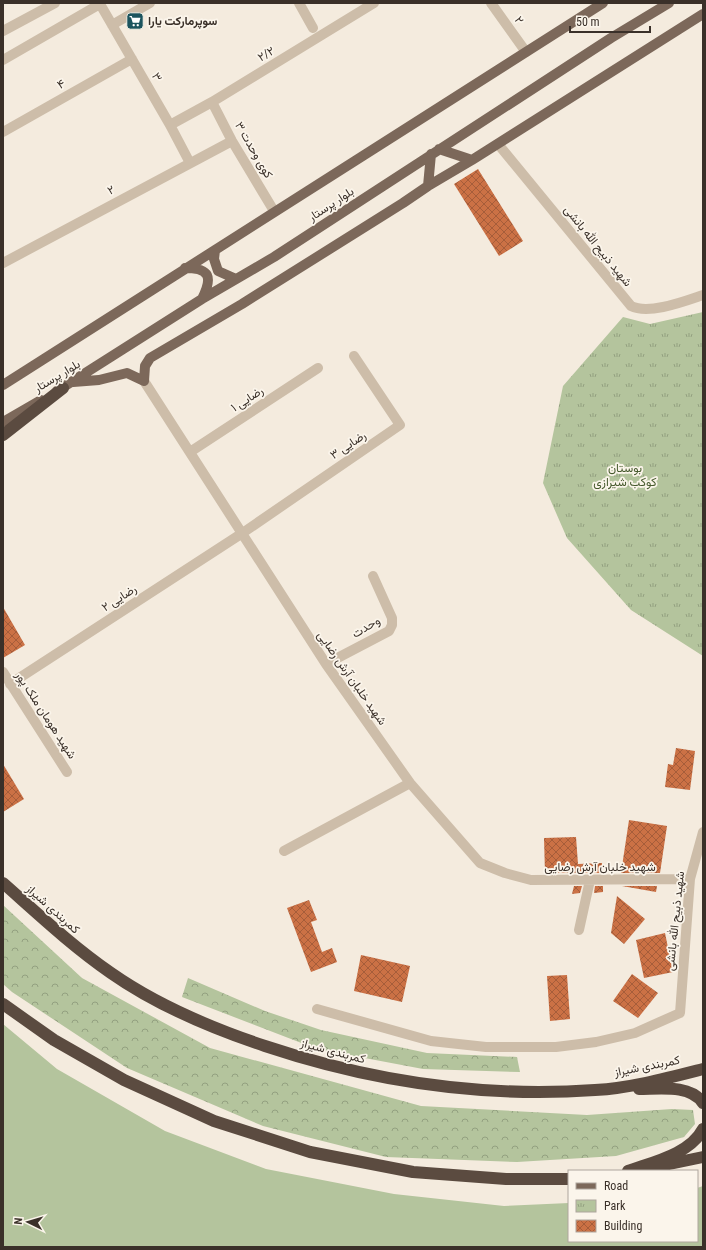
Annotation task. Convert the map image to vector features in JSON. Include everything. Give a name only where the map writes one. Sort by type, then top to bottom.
[{"type":"highway","points":[[3,435],[67,385]]},
{"type":"highway","name":"کمربندی شیراز","points":[[3,883],[73,945],[112,974],[195,1021],[250,1041],[336,1068],[395,1081],[443,1088],[529,1092],[596,1090],[664,1078],[703,1069]]},
{"type":"highway","points":[[3,1004],[54,1040],[124,1080],[214,1121],[310,1152],[413,1172],[506,1179],[568,1179]]},
{"type":"highway","points":[[596,1090],[685,1090],[694,1094],[703,1103]]},
{"type":"highway","points":[[631,1170],[671,1155],[695,1140],[703,1129]]},
{"type":"highway","points":[[637,1170],[703,1157]]},
{"type":"main road","name":"بلوار پرستار","points":[[3,385],[274,211],[390,140],[603,3]]},
{"type":"main road","name":"بلوار پرستار","points":[[3,422],[67,385],[236,278],[274,257],[611,38],[669,3]]},
{"type":"main road","points":[[67,385],[127,373],[144,381],[144,366],[150,358],[242,304],[703,14]]},
{"type":"main road","points":[[428,186],[435,152],[472,160]]},
{"type":"main road","points":[[215,250],[214,259],[218,272],[236,278]]},
{"type":"main road","points":[[185,268],[198,268],[204,270],[207,275],[209,280],[208,288],[202,299]]},
{"type":"street","points":[[3,31],[55,3]]},
{"type":"street","points":[[112,25],[150,3]]},
{"type":"street","points":[[299,3],[313,28]]},
{"type":"street","name":"۲/۲","points":[[170,125],[212,102],[374,3]]},
{"type":"street","name":"۲","points":[[491,3],[526,52]]},
{"type":"street","points":[[3,60],[101,4]]},
{"type":"street","name":"۳","points":[[101,4],[190,163]]},
{"type":"street","name":"۴","points":[[3,132],[132,59]]},
{"type":"street","name":"کوی وحدت ۳","points":[[212,102],[232,141],[274,211]]},
{"type":"street","name":"۲","points":[[3,263],[232,141]]},
{"type":"street","name":"شهید ذبیح الله بانشی","points":[[498,144],[631,306],[636,309],[652,308],[673,304],[703,295]]},
{"type":"street","name":"رضایی ۳","points":[[241,534],[400,425],[354,356]]},
{"type":"street","name":"رضایی ۱","points":[[190,452],[318,368]]},
{"type":"street","name":"شهید خلبان آرش رضایی","points":[[144,381],[326,664],[410,783],[480,863],[505,873],[531,880],[690,879]]},
{"type":"street","name":"رضایی ۲","points":[[10,684],[241,534]]},
{"type":"street","name":"وحدت","points":[[326,664],[389,631],[392,625],[392,618],[373,576]]},
{"type":"street","name":"شهید هومان ملک پور","points":[[3,672],[67,772]]},
{"type":"street","points":[[284,851],[410,783]]},
{"type":"street","name":"شهید ذبیح الله بانشی","points":[[317,1009],[431,1041],[486,1047],[556,1047],[596,1042],[635,1034],[680,1013],[690,879],[703,832]]},
{"type":"street","points":[[579,930],[590,880]]},
{"type":"green space","name":"بوستان کوکب شیرازی","points":[[703,312],[703,656],[631,610],[567,538],[543,483],[563,386],[623,317],[650,324]]},
{"type":"green space","points":[[3,905],[82,978],[210,1048],[421,1106],[587,1115],[672,1109],[693,1110],[695,1124],[684,1137],[616,1156],[517,1162],[386,1157],[263,1126],[127,1068],[12,992],[3,984]]},
{"type":"green space","points":[[188,978],[265,1011],[321,1030],[427,1053],[517,1057],[520,1072],[423,1069],[317,1049],[182,997]]},
{"type":"green space","points":[[3,1024],[57,1069],[165,1131],[266,1169],[394,1194],[504,1206],[568,1203],[568,1242],[698,1242],[698,1188],[703,1186],[703,1247],[3,1247]]},
{"type":"building","points":[[478,169],[523,241],[499,256],[454,184]]},
{"type":"building","points":[[3,607],[25,645],[3,658]]},
{"type":"building","points":[[676,748],[695,751],[690,790],[665,787],[668,764],[673,765]]},
{"type":"building","points":[[3,764],[24,799],[3,812]]},
{"type":"building","points":[[629,820],[667,826],[660,873],[621,873]]},
{"type":"building","points":[[576,837],[578,864],[602,863],[602,873],[545,873],[544,838]]},
{"type":"building","points":[[574,886],[582,886],[580,893],[572,894]]},
{"type":"building","points":[[595,886],[603,886],[603,892],[594,893]]},
{"type":"building","points":[[622,886],[657,886],[656,892]]},
{"type":"building","points":[[617,896],[645,919],[624,944],[611,933]]},
{"type":"building","points":[[309,900],[317,920],[311,922],[322,952],[332,948],[337,962],[311,972],[287,908]]},
{"type":"building","points":[[665,933],[673,972],[644,978],[636,940]]},
{"type":"building","points":[[361,955],[410,966],[402,1002],[354,991]]},
{"type":"building","points":[[632,974],[658,993],[638,1018],[613,1001]]},
{"type":"building","points":[[567,975],[570,1019],[550,1021],[547,976]]},
{"type":"place","name":"سوپرمارکت یارا","points":[[135,21]]}]
